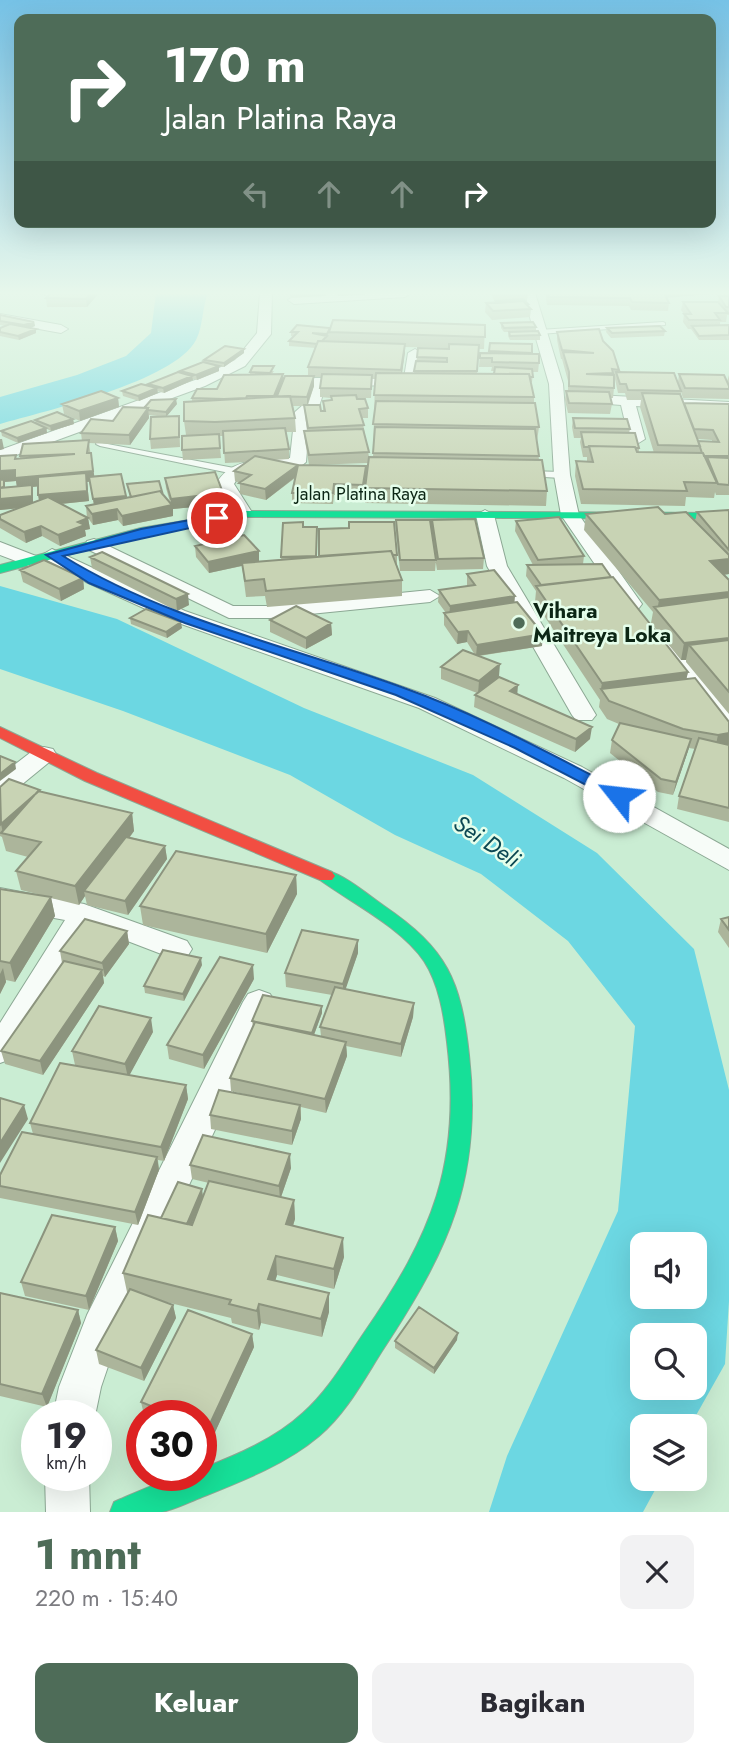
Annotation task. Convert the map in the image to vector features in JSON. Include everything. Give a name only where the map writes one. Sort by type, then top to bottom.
[{"type":"street","points":[[0,456],[200,383],[239,364]]},
{"type":"street","points":[[267,381],[416,382],[415,364]]},
{"type":"street","points":[[546,364],[551,388],[551,414],[570,515],[652,632],[729,723]]},
{"type":"street","points":[[244,514],[225,484],[227,477],[234,471],[298,462],[303,412],[311,406],[321,382]]},
{"type":"street","points":[[551,388],[627,401],[729,407]]},
{"type":"street","points":[[627,401],[638,439]]},
{"type":"street","name":"Jalan Platina Raya","points":[[0,569],[177,525],[244,514],[729,516]]},
{"type":"street","points":[[485,515],[497,566],[584,715]]},
{"type":"street","points":[[94,545],[229,611],[270,612],[430,596]]},
{"type":"street","points":[[0,548],[29,560]]},
{"type":"street","points":[[52,555],[93,580],[166,611],[239,639],[401,692],[520,745],[598,784],[729,860]]},
{"type":"street","points":[[0,732],[91,777],[318,871],[390,920],[430,954],[452,1005],[465,1089],[464,1126],[453,1191],[433,1246],[410,1290],[334,1401],[304,1430],[268,1454],[124,1512]]},
{"type":"street","points":[[0,789],[44,754]]},
{"type":"street","points":[[0,898],[84,914],[177,949]]},
{"type":"street","points":[[0,1050],[84,914]]},
{"type":"street","points":[[77,1400],[101,1329],[259,1002]]},
{"type":"street","points":[[67,1491],[68,1512]]},
{"type":"lane","points":[[100,444],[234,471]]},
{"type":"lane","points":[[522,473],[562,474]]},
{"type":"water","points":[[107,364],[171,364],[137,381],[76,403],[0,424],[0,397]]},
{"type":"water","name":"Sei Deli","points":[[0,586],[117,619],[304,708],[473,775],[597,853],[694,949],[729,1090],[729,1301],[725,1364],[707,1396],[707,1323],[630,1323],[630,1400],[705,1400],[697,1414],[630,1414],[630,1491],[654,1491],[643,1512],[489,1512],[507,1456],[618,1211],[635,1026],[568,941],[481,874],[395,835],[290,775],[123,711],[0,669]]},
{"type":"building","points":[[199,364],[219,366],[196,375],[180,371]]},
{"type":"building","points":[[309,364],[402,364],[401,370],[308,367]]},
{"type":"building","points":[[415,364],[478,364],[477,371],[414,371]]},
{"type":"building","points":[[566,364],[617,364],[619,370],[612,369],[613,373],[586,374],[614,375],[614,388],[569,386]]},
{"type":"building","points":[[253,366],[274,366],[270,373],[250,372]]},
{"type":"building","points":[[495,367],[532,369],[533,377],[529,374],[494,374]]},
{"type":"building","points":[[178,372],[192,376],[163,388],[148,384]]},
{"type":"building","points":[[616,372],[674,373],[681,391],[628,390],[626,384],[620,384]]},
{"type":"building","points":[[376,373],[529,374],[534,397],[374,395]]},
{"type":"building","points":[[283,374],[274,396],[192,398],[197,389],[217,389],[224,375]]},
{"type":"building","points":[[322,374],[372,375],[371,389],[320,388]]},
{"type":"building","points":[[679,374],[724,375],[729,389],[685,388]]},
{"type":"building","points":[[285,376],[314,376],[307,397],[277,396]]},
{"type":"building","points":[[141,384],[157,388],[138,396],[122,391]]},
{"type":"building","points":[[101,391],[118,398],[79,411],[62,404]]},
{"type":"building","points":[[566,391],[609,392],[612,404],[569,403]]},
{"type":"building","points":[[642,393],[680,394],[700,446],[658,445]]},
{"type":"building","points":[[356,395],[357,399],[365,399],[368,408],[359,409],[364,425],[308,428],[304,405],[320,405],[321,411],[325,411],[323,401],[332,400],[331,396]]},
{"type":"building","points":[[290,396],[295,418],[184,421],[184,402]]},
{"type":"building","points":[[176,399],[166,412],[144,408],[151,400]]},
{"type":"building","points":[[376,401],[535,403],[539,427],[373,424]]},
{"type":"building","points":[[684,403],[729,404],[729,456],[704,456],[698,441],[719,442],[713,430],[694,429]]},
{"type":"building","points":[[123,407],[148,408],[129,435],[81,433],[91,419],[113,421]]},
{"type":"building","points":[[57,412],[73,419],[50,426],[35,420]]},
{"type":"building","points":[[179,416],[179,437],[150,439],[151,417]]},
{"type":"building","points":[[573,418],[627,419],[630,429],[575,428]]},
{"type":"building","points":[[31,421],[46,428],[17,438],[1,431]]},
{"type":"building","points":[[375,427],[535,429],[539,456],[373,453]]},
{"type":"building","points":[[285,428],[289,449],[224,453],[223,431]]},
{"type":"building","points":[[363,429],[369,452],[309,455],[304,431]]},
{"type":"building","points":[[581,432],[635,433],[639,448],[584,447]]},
{"type":"building","points":[[219,434],[220,448],[182,450],[182,436]]},
{"type":"building","points":[[89,440],[87,453],[91,453],[93,471],[15,478],[15,470],[0,471],[0,456],[16,455],[15,459],[75,454],[20,456],[23,444]]},
{"type":"building","points":[[589,446],[635,447],[637,452],[703,453],[717,483],[684,482],[687,491],[583,489],[576,461],[593,462]]},
{"type":"building","points":[[255,456],[298,465],[265,489],[239,483],[251,475],[234,471]]},
{"type":"building","points":[[369,457],[542,460],[547,491],[365,488]]},
{"type":"building","points":[[707,457],[729,458],[729,485],[718,484]]},
{"type":"building","points":[[298,465],[366,466],[363,485],[334,484],[333,493],[292,493]]},
{"type":"building","points":[[215,472],[223,493],[171,499],[165,478]]},
{"type":"building","points":[[86,473],[87,491],[38,495],[38,477]]},
{"type":"building","points":[[121,474],[126,496],[93,499],[89,477]]},
{"type":"building","points":[[4,479],[4,487],[0,488],[0,480]]},
{"type":"building","points":[[159,481],[163,495],[160,491],[131,497],[127,484]]},
{"type":"building","points":[[32,485],[32,496],[0,499],[0,488]]},
{"type":"building","points":[[160,491],[172,505],[122,516],[117,509],[92,514],[86,506]]},
{"type":"building","points":[[48,497],[88,518],[78,522],[85,525],[58,535],[41,526],[24,532],[0,519],[0,515]]},
{"type":"building","points":[[658,507],[665,514],[686,512],[729,555],[729,559],[710,561],[729,580],[729,592],[659,600],[586,514]]},
{"type":"building","points":[[729,510],[729,550],[697,512]]},
{"type":"building","points":[[559,517],[584,556],[538,560],[516,521]]},
{"type":"building","points":[[475,519],[484,558],[438,559],[432,520]]},
{"type":"building","points":[[396,520],[430,520],[436,560],[400,560]]},
{"type":"building","points":[[303,522],[303,527],[317,527],[316,556],[281,557],[283,523]]},
{"type":"building","points":[[349,522],[394,522],[397,555],[393,555],[391,551],[319,556],[319,529],[349,528]]},
{"type":"building","points":[[244,535],[259,551],[208,562],[195,546]]},
{"type":"building","points":[[391,551],[402,580],[266,591],[264,579],[245,581],[242,563]]},
{"type":"building","points":[[102,552],[188,594],[176,599],[90,557]]},
{"type":"building","points":[[44,560],[83,578],[59,589],[20,570]]},
{"type":"building","points":[[602,564],[611,577],[541,585],[527,565]]},
{"type":"building","points":[[494,570],[515,596],[450,606],[439,590],[475,585],[467,574]]},
{"type":"building","points":[[613,577],[688,672],[602,683],[536,586]]},
{"type":"building","points":[[729,597],[729,638],[684,643],[654,607]]},
{"type":"building","points":[[517,602],[543,634],[477,645],[468,631],[458,632],[444,613]]},
{"type":"building","points":[[296,606],[331,623],[306,638],[270,620]]},
{"type":"building","points":[[146,609],[181,622],[166,632],[130,618]]},
{"type":"building","points":[[729,640],[729,692],[689,645]]},
{"type":"building","points":[[463,650],[500,664],[479,681],[441,667]]},
{"type":"building","points":[[499,677],[518,685],[510,691],[592,727],[576,739],[475,695]]},
{"type":"building","points":[[695,678],[729,722],[729,733],[718,735],[683,729],[609,701],[601,689]]},
{"type":"building","points":[[620,723],[691,739],[676,782],[661,779],[612,740]]},
{"type":"building","points":[[699,738],[729,745],[729,808],[679,796]]},
{"type":"building","points":[[0,756],[15,762],[0,774]]},
{"type":"building","points":[[9,779],[40,790],[1,824],[0,787]]},
{"type":"building","points":[[38,791],[132,813],[75,886],[16,871],[41,842],[1,833]]},
{"type":"building","points":[[126,837],[165,846],[125,901],[84,891]]},
{"type":"building","points":[[176,851],[296,875],[266,934],[140,906]]},
{"type":"building","points":[[0,889],[51,897],[10,963],[0,961]]},
{"type":"building","points":[[729,917],[729,930],[721,919]]},
{"type":"building","points":[[85,919],[127,931],[102,963],[60,951]]},
{"type":"building","points":[[302,930],[358,940],[343,984],[285,973]]},
{"type":"building","points":[[163,950],[201,958],[183,994],[144,986]]},
{"type":"building","points":[[220,957],[253,965],[203,1055],[167,1045]]},
{"type":"building","points":[[64,961],[102,970],[40,1061],[1,1051]]},
{"type":"building","points":[[335,987],[414,1003],[401,1044],[320,1027]]},
{"type":"building","points":[[263,995],[322,1006],[312,1033],[252,1021]]},
{"type":"building","points":[[99,1006],[151,1018],[125,1064],[72,1051]]},
{"type":"building","points":[[255,1022],[346,1042],[325,1099],[230,1078]]},
{"type":"building","points":[[60,1063],[186,1085],[161,1147],[30,1123]]},
{"type":"building","points":[[219,1090],[300,1105],[292,1131],[210,1115]]},
{"type":"building","points":[[0,1098],[24,1105],[0,1143]]},
{"type":"building","points":[[22,1132],[157,1157],[135,1212],[0,1186],[0,1175]]},
{"type":"building","points":[[203,1135],[290,1154],[279,1186],[190,1165]]},
{"type":"building","points":[[209,1181],[294,1200],[286,1224],[343,1238],[334,1269],[276,1256],[268,1279],[329,1293],[321,1319],[259,1304],[257,1311],[229,1304],[231,1300],[123,1273],[148,1215],[192,1225]]},
{"type":"building","points":[[178,1182],[202,1189],[187,1224],[161,1218]]},
{"type":"building","points":[[52,1215],[115,1227],[86,1296],[21,1282]]},
{"type":"building","points":[[130,1289],[173,1305],[141,1368],[96,1350]]},
{"type":"building","points":[[0,1293],[78,1310],[42,1394],[0,1384]]},
{"type":"building","points":[[419,1307],[458,1333],[434,1368],[395,1341]]},
{"type":"building","points":[[188,1310],[252,1334],[217,1409],[217,1400],[142,1400]]},
{"type":"traffic: fast","points":[[0,569],[141,532],[244,514],[729,516]]},
{"type":"traffic: fast","points":[[124,1512],[238,1468],[282,1445],[312,1424],[338,1394],[392,1314],[432,1243],[446,1208],[457,1171],[463,1091],[458,1046],[446,988],[431,956],[412,936],[326,876]]},
{"type":"traffic: jam","points":[[0,732],[91,777],[326,876]]},
{"type":"place","name":"Vihara Maitreya Loka","points":[[519,623]]},
{"type":"route","points":[[217,518],[141,532],[52,555],[93,580],[190,620],[239,639],[401,692],[520,745],[619,796]]}]
